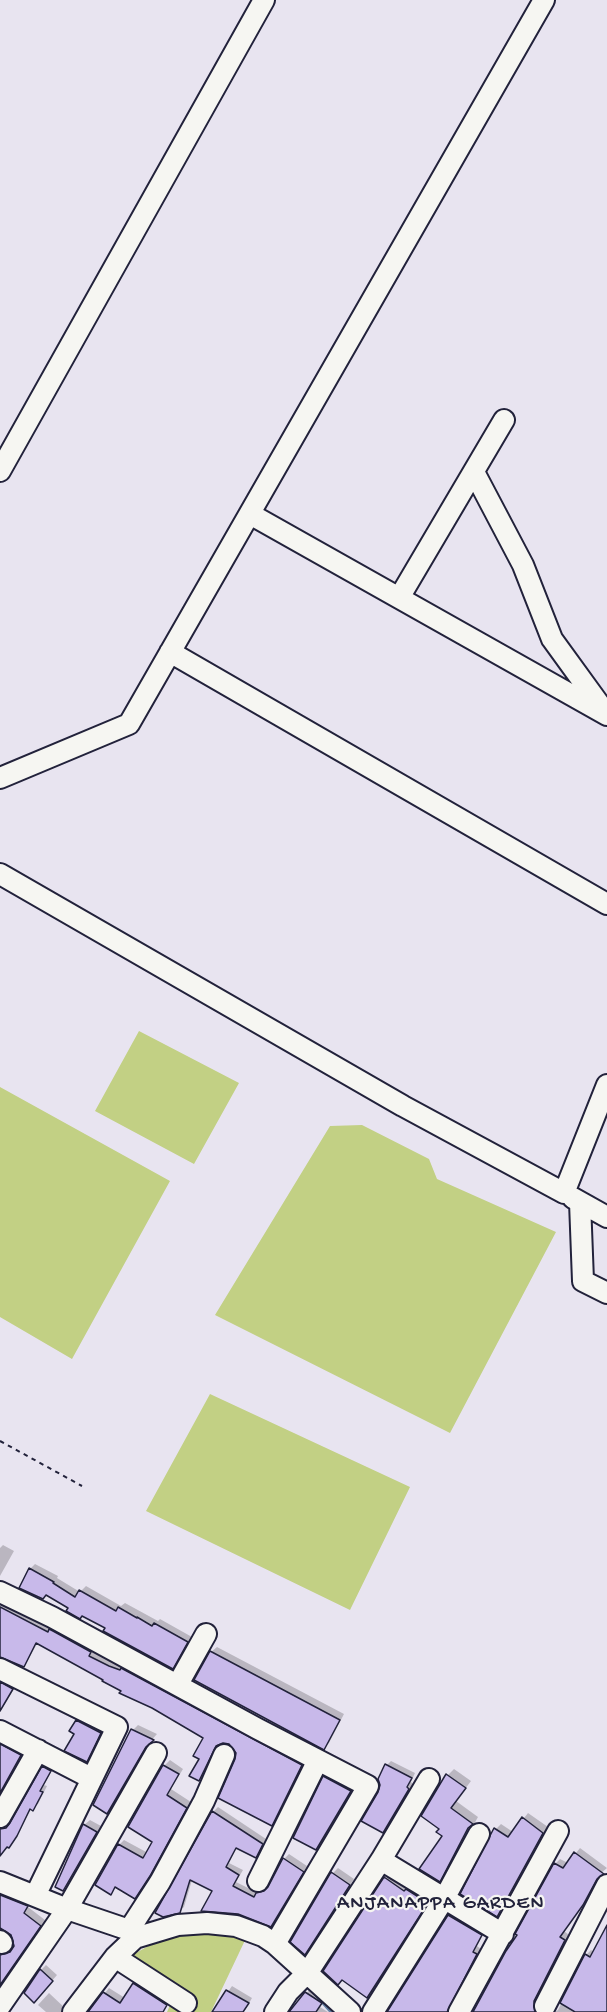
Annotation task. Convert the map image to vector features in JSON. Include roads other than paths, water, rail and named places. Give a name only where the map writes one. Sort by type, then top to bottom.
[{"type":"street","points":[[0,471],[264,0]]},
{"type":"street","points":[[0,777],[129,724],[544,0]]},
{"type":"street","points":[[399,598],[504,420]]},
{"type":"street","points":[[474,472],[523,565],[552,639],[607,715]]},
{"type":"street","points":[[250,514],[607,715]]},
{"type":"street","points":[[170,652],[607,904]]},
{"type":"street","points":[[0,874],[393,1101],[607,1217]]},
{"type":"street","points":[[607,1085],[572,1198],[582,1281],[607,1293]]},
{"type":"street","points":[[0,1592],[62,1622],[258,1730],[369,1786],[275,1944]]},
{"type":"street","points":[[177,1684],[206,1634]]},
{"type":"street","points":[[0,1669],[117,1727],[35,1896]]},
{"type":"street","points":[[0,1731],[91,1778]]},
{"type":"street","points":[[2,1811],[38,1750]]},
{"type":"street","points":[[0,2006],[67,1909],[156,1753]]},
{"type":"street","points":[[78,2010],[132,1934],[204,1801],[224,1755]]},
{"type":"street","points":[[258,1881],[318,1760]]},
{"type":"street","points":[[275,2012],[288,1992],[308,1972],[381,1860],[429,1779]]},
{"type":"street","points":[[459,2012],[558,1831]]},
{"type":"street","points":[[373,2012],[444,1899],[479,1834]]},
{"type":"street","points":[[381,1860],[503,1934]]},
{"type":"street","points":[[0,1882],[132,1934],[178,1925],[207,1923],[236,1926],[263,1936],[308,1972],[350,2012]]},
{"type":"street","points":[[547,2010],[607,1885]]},
{"type":"street","points":[[115,1957],[186,2002]]},
{"type":"waterway","points":[[315,1993],[332,2012]]},
{"type":"district","name":"ANJANAPPA GARDEN","points":[[441,1905]]}]
